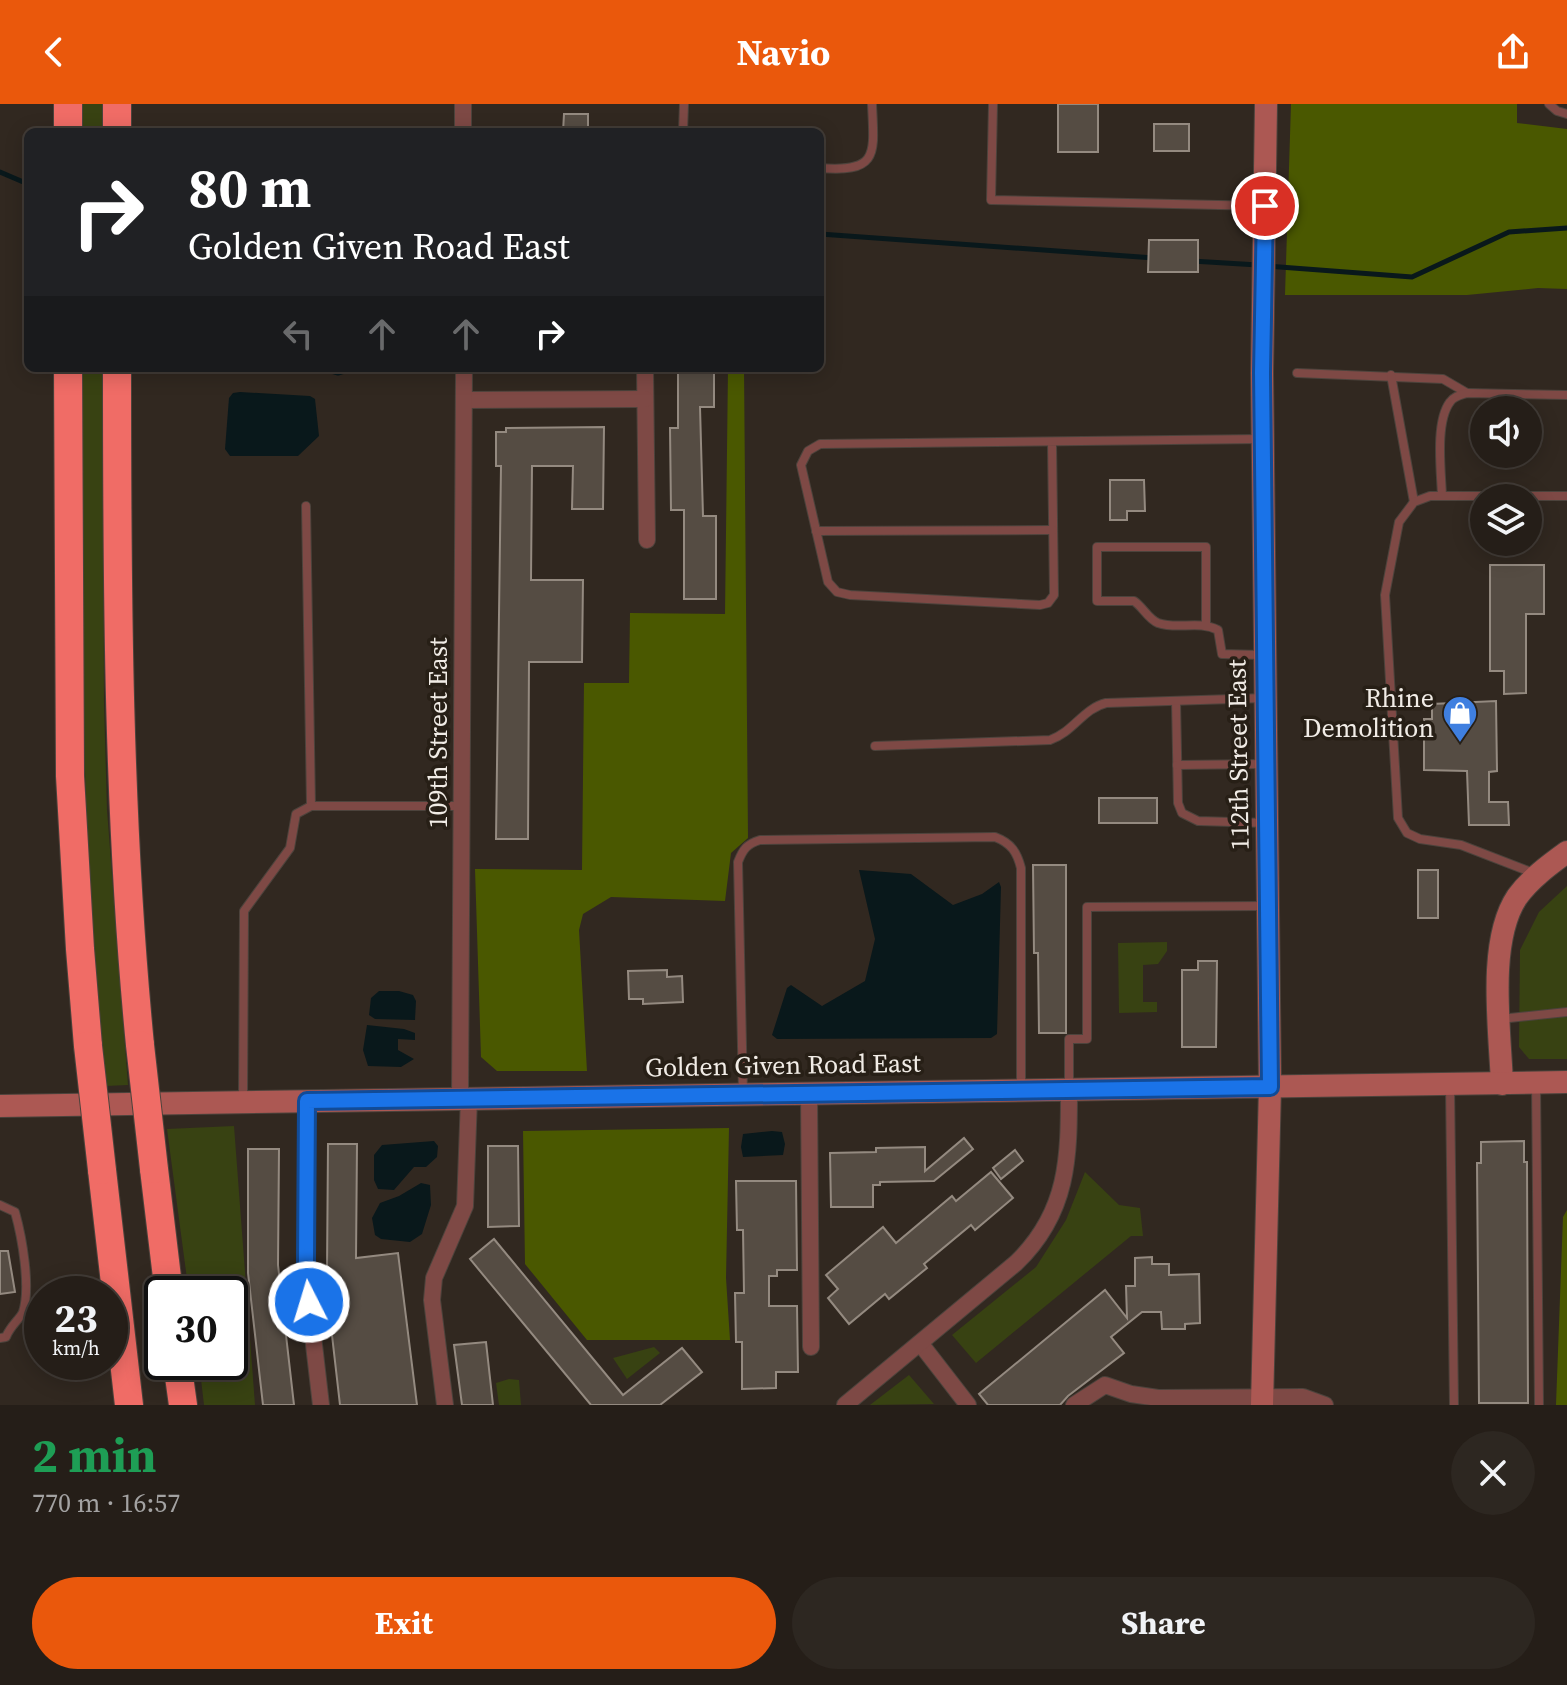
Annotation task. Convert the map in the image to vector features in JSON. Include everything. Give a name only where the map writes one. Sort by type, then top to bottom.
[{"type":"highway","points":[[68,104],[68,128]]},
{"type":"highway","points":[[117,104],[117,128]]},
{"type":"highway","points":[[68,372],[70,776],[80,949],[88,1046],[129,1405]]},
{"type":"highway","points":[[117,372],[121,773],[131,947],[167,1276]]},
{"type":"highway","points":[[180,1380],[183,1405]]},
{"type":"street","points":[[463,104],[463,128]]},
{"type":"street","name":"112th Street East","points":[[1262,1400],[1270,1087],[1263,439],[1266,104]]},
{"type":"street","name":"109th Street East","points":[[445,1405],[432,1300],[434,1278],[465,1206],[461,806],[464,372]]},
{"type":"street","points":[[645,372],[647,540]]},
{"type":"street","points":[[464,400],[645,399]]},
{"type":"street","points":[[1502,1084],[1500,939],[1505,920],[1519,894],[1567,852]]},
{"type":"street","name":"Golden Given Road East","points":[[0,1106],[1567,1082]]},
{"type":"street","points":[[845,1405],[1029,1251],[1054,1212],[1067,1163],[1069,1089]]},
{"type":"street","points":[[809,1093],[811,1347]]},
{"type":"street","points":[[307,1101],[306,1276],[321,1405]]},
{"type":"street","points":[[920,1343],[968,1405]]},
{"type":"street","points":[[1074,1405],[1105,1385],[1131,1400],[1303,1397],[1325,1405]]},
{"type":"lane","points":[[683,128],[684,104]]},
{"type":"lane","points":[[824,168],[843,170],[866,161],[874,150],[872,104]]},
{"type":"lane","points":[[993,104],[991,200],[1265,206]]},
{"type":"lane","points":[[1549,104],[1567,114]]},
{"type":"lane","points":[[1297,373],[1443,379],[1467,393]]},
{"type":"lane","points":[[1391,375],[1414,502]]},
{"type":"lane","points":[[1442,496],[1443,414],[1452,398],[1467,393],[1567,395]]},
{"type":"lane","points":[[1052,442],[1054,595],[1048,603],[1040,605],[837,592],[828,582],[801,465],[808,451],[820,444],[1263,439]]},
{"type":"lane","points":[[1538,875],[1461,845],[1420,839],[1407,833],[1398,818],[1385,595],[1399,522],[1414,502],[1430,496],[1567,496]]},
{"type":"lane","points":[[306,506],[311,806]]},
{"type":"lane","points":[[816,531],[1053,530]]},
{"type":"lane","points":[[1206,624],[1206,547],[1097,547],[1097,601],[1134,601],[1156,622],[1206,624],[1218,630],[1222,654],[1266,655]]},
{"type":"lane","points":[[875,746],[1050,740],[1059,737],[1098,705],[1265,698]]},
{"type":"lane","points":[[1176,701],[1178,803],[1182,813],[1190,818],[1267,823]]},
{"type":"lane","points":[[1177,765],[1266,764]]},
{"type":"lane","points":[[243,1102],[244,911],[290,848],[296,814],[311,806],[461,806]]},
{"type":"lane","points":[[743,1094],[738,862],[749,843],[760,840],[995,837],[1012,847],[1021,868],[1021,1090]]},
{"type":"lane","points":[[1069,1089],[1069,1039],[1087,1039],[1087,907],[1268,906]]},
{"type":"lane","points":[[1500,1019],[1567,1012]]},
{"type":"lane","points":[[1536,1082],[1539,1405]]},
{"type":"lane","points":[[1450,1084],[1454,1405]]},
{"type":"lane","points":[[0,1205],[15,1212],[20,1229],[26,1293],[23,1315],[11,1326],[6,1337],[0,1338]]},
{"type":"green space","points":[[83,104],[102,104],[103,128],[83,128]]},
{"type":"green space","points":[[1291,104],[1517,104],[1517,123],[1567,129],[1567,289],[1538,288],[1467,295],[1285,295]]},
{"type":"green space","points":[[83,372],[103,372],[107,810],[128,1085],[106,1086],[97,997],[86,817]]},
{"type":"green space","points":[[728,372],[744,372],[748,838],[731,853],[725,901],[611,897],[583,914],[579,930],[587,1071],[497,1071],[481,1057],[475,869],[582,870],[584,683],[629,683],[630,613],[725,614]]},
{"type":"green space","points":[[1567,886],[1567,1059],[1529,1059],[1519,1047],[1520,950],[1539,912]]},
{"type":"green space","points":[[1167,942],[1167,951],[1158,964],[1143,965],[1143,1002],[1157,1002],[1157,1012],[1119,1013],[1118,943]]},
{"type":"green space","points":[[234,1126],[245,1276],[187,1276],[167,1129]]},
{"type":"green space","points":[[729,1128],[726,1278],[730,1340],[587,1340],[525,1264],[523,1131]]},
{"type":"green space","points":[[1085,1172],[1119,1205],[1140,1208],[1143,1236],[1131,1236],[976,1363],[952,1335],[1036,1267],[1066,1220]]},
{"type":"green space","points":[[1567,1210],[1567,1405],[1556,1405],[1563,1217]]},
{"type":"green space","points":[[248,1312],[255,1405],[204,1405],[201,1380],[248,1380]]},
{"type":"green space","points":[[654,1347],[660,1353],[627,1379],[613,1358]]},
{"type":"green space","points":[[909,1375],[934,1404],[870,1405]]},
{"type":"green space","points":[[519,1380],[521,1405],[499,1405],[496,1383]]},
{"type":"shaded area","points":[[233,393],[310,396],[315,399],[319,436],[298,456],[230,456],[225,449],[229,398]]},
{"type":"shaded area","points":[[859,870],[911,874],[953,905],[982,894],[999,882],[997,1034],[991,1038],[777,1039],[772,1035],[787,988],[791,985],[822,1006],[865,981],[875,939]]},
{"type":"shaded area","points":[[379,991],[413,995],[416,1001],[415,1020],[375,1019],[369,1015],[371,998]]},
{"type":"shaded area","points":[[367,1025],[415,1033],[415,1040],[398,1039],[398,1050],[414,1059],[401,1067],[368,1066],[363,1050]]},
{"type":"shaded area","points":[[782,1132],[785,1144],[783,1155],[743,1157],[743,1134]]},
{"type":"shaded area","points":[[434,1141],[438,1146],[437,1157],[426,1167],[414,1167],[394,1190],[378,1189],[374,1180],[374,1155],[382,1145]]},
{"type":"shaded area","points":[[421,1183],[430,1185],[431,1205],[422,1234],[410,1242],[381,1239],[375,1235],[372,1218],[380,1203]]},
{"type":"building","points":[[1058,104],[1098,104],[1098,152],[1058,152]]},
{"type":"building","points":[[564,114],[588,114],[588,128],[563,128]]},
{"type":"building","points":[[1154,124],[1189,124],[1189,151],[1154,151]]},
{"type":"building","points":[[1149,240],[1198,240],[1198,272],[1148,272]]},
{"type":"building","points":[[678,372],[714,372],[714,407],[700,407],[703,516],[716,516],[716,599],[684,599],[684,510],[671,510],[670,428],[678,428]]},
{"type":"building","points":[[604,427],[603,509],[572,509],[573,466],[532,466],[531,580],[583,580],[582,662],[529,662],[528,839],[496,839],[501,466],[496,466],[496,432],[506,432],[506,428]]},
{"type":"building","points":[[1110,480],[1144,480],[1145,511],[1127,511],[1127,520],[1110,520]]},
{"type":"building","points":[[1490,565],[1544,565],[1544,614],[1526,614],[1526,693],[1504,694],[1504,671],[1490,671]]},
{"type":"building","name":"Rhine Demolition","points":[[1496,701],[1497,771],[1489,772],[1489,802],[1508,802],[1509,825],[1469,825],[1467,771],[1424,770],[1424,719],[1432,719],[1432,704]]},
{"type":"building","points":[[1099,798],[1157,798],[1157,823],[1099,823]]},
{"type":"building","points":[[1033,865],[1066,865],[1066,1033],[1039,1033]]},
{"type":"building","points":[[1418,870],[1438,870],[1438,918],[1418,918]]},
{"type":"building","points":[[1198,961],[1217,961],[1216,1047],[1182,1047],[1182,970],[1198,970]]},
{"type":"building","points":[[667,970],[667,977],[682,976],[683,1002],[643,1004],[643,999],[629,999],[628,971]]},
{"type":"building","points":[[964,1138],[973,1149],[934,1181],[880,1182],[880,1185],[873,1185],[873,1207],[831,1207],[830,1153],[925,1147],[925,1171]]},
{"type":"building","points":[[1524,1141],[1524,1162],[1527,1162],[1528,1403],[1479,1403],[1477,1163],[1481,1163],[1481,1142]]},
{"type":"building","points":[[328,1144],[357,1144],[356,1258],[398,1253],[417,1405],[340,1405],[325,1274]]},
{"type":"building","points":[[488,1146],[518,1146],[519,1226],[488,1227]]},
{"type":"building","points":[[248,1149],[279,1149],[278,1265],[294,1405],[263,1405],[248,1273]]},
{"type":"building","points":[[1015,1150],[1023,1161],[1001,1179],[993,1168]]},
{"type":"building","points":[[991,1172],[1013,1198],[975,1230],[971,1225],[924,1264],[927,1268],[889,1299],[885,1294],[849,1324],[828,1298],[838,1289],[826,1275],[883,1227],[896,1243],[952,1196],[956,1201]]},
{"type":"building","points":[[736,1181],[796,1181],[797,1270],[777,1270],[777,1276],[769,1276],[769,1306],[797,1306],[798,1372],[776,1372],[776,1388],[742,1389],[742,1342],[736,1342],[735,1293],[744,1293],[743,1230],[737,1230]]},
{"type":"building","points":[[494,1239],[623,1395],[682,1348],[702,1372],[660,1405],[591,1405],[470,1259]]},
{"type":"building","points":[[0,1251],[8,1251],[15,1292],[0,1294]]},
{"type":"building","points":[[1152,1257],[1152,1264],[1169,1264],[1169,1275],[1199,1274],[1200,1323],[1185,1324],[1185,1329],[1162,1329],[1161,1312],[1142,1312],[1111,1337],[1124,1353],[1060,1405],[988,1405],[979,1394],[1105,1290],[1127,1318],[1126,1286],[1135,1286],[1135,1258]]},
{"type":"building","points":[[486,1342],[493,1405],[462,1405],[454,1345]]},
{"type":"waterway","points":[[0,172],[24,182]]},
{"type":"waterway","points":[[1268,266],[1412,277],[1509,232],[1567,228]]},
{"type":"waterway","points":[[824,234],[1154,258]]},
{"type":"waterway","points":[[1192,261],[1258,265]]},
{"type":"waterway","points":[[335,372],[341,372]]},
{"type":"place","name":"Rhine Demolition","points":[[1460,744]]},
{"type":"route","points":[[309,1302],[306,1276],[307,1101],[1270,1087],[1262,373],[1265,206]]}]
